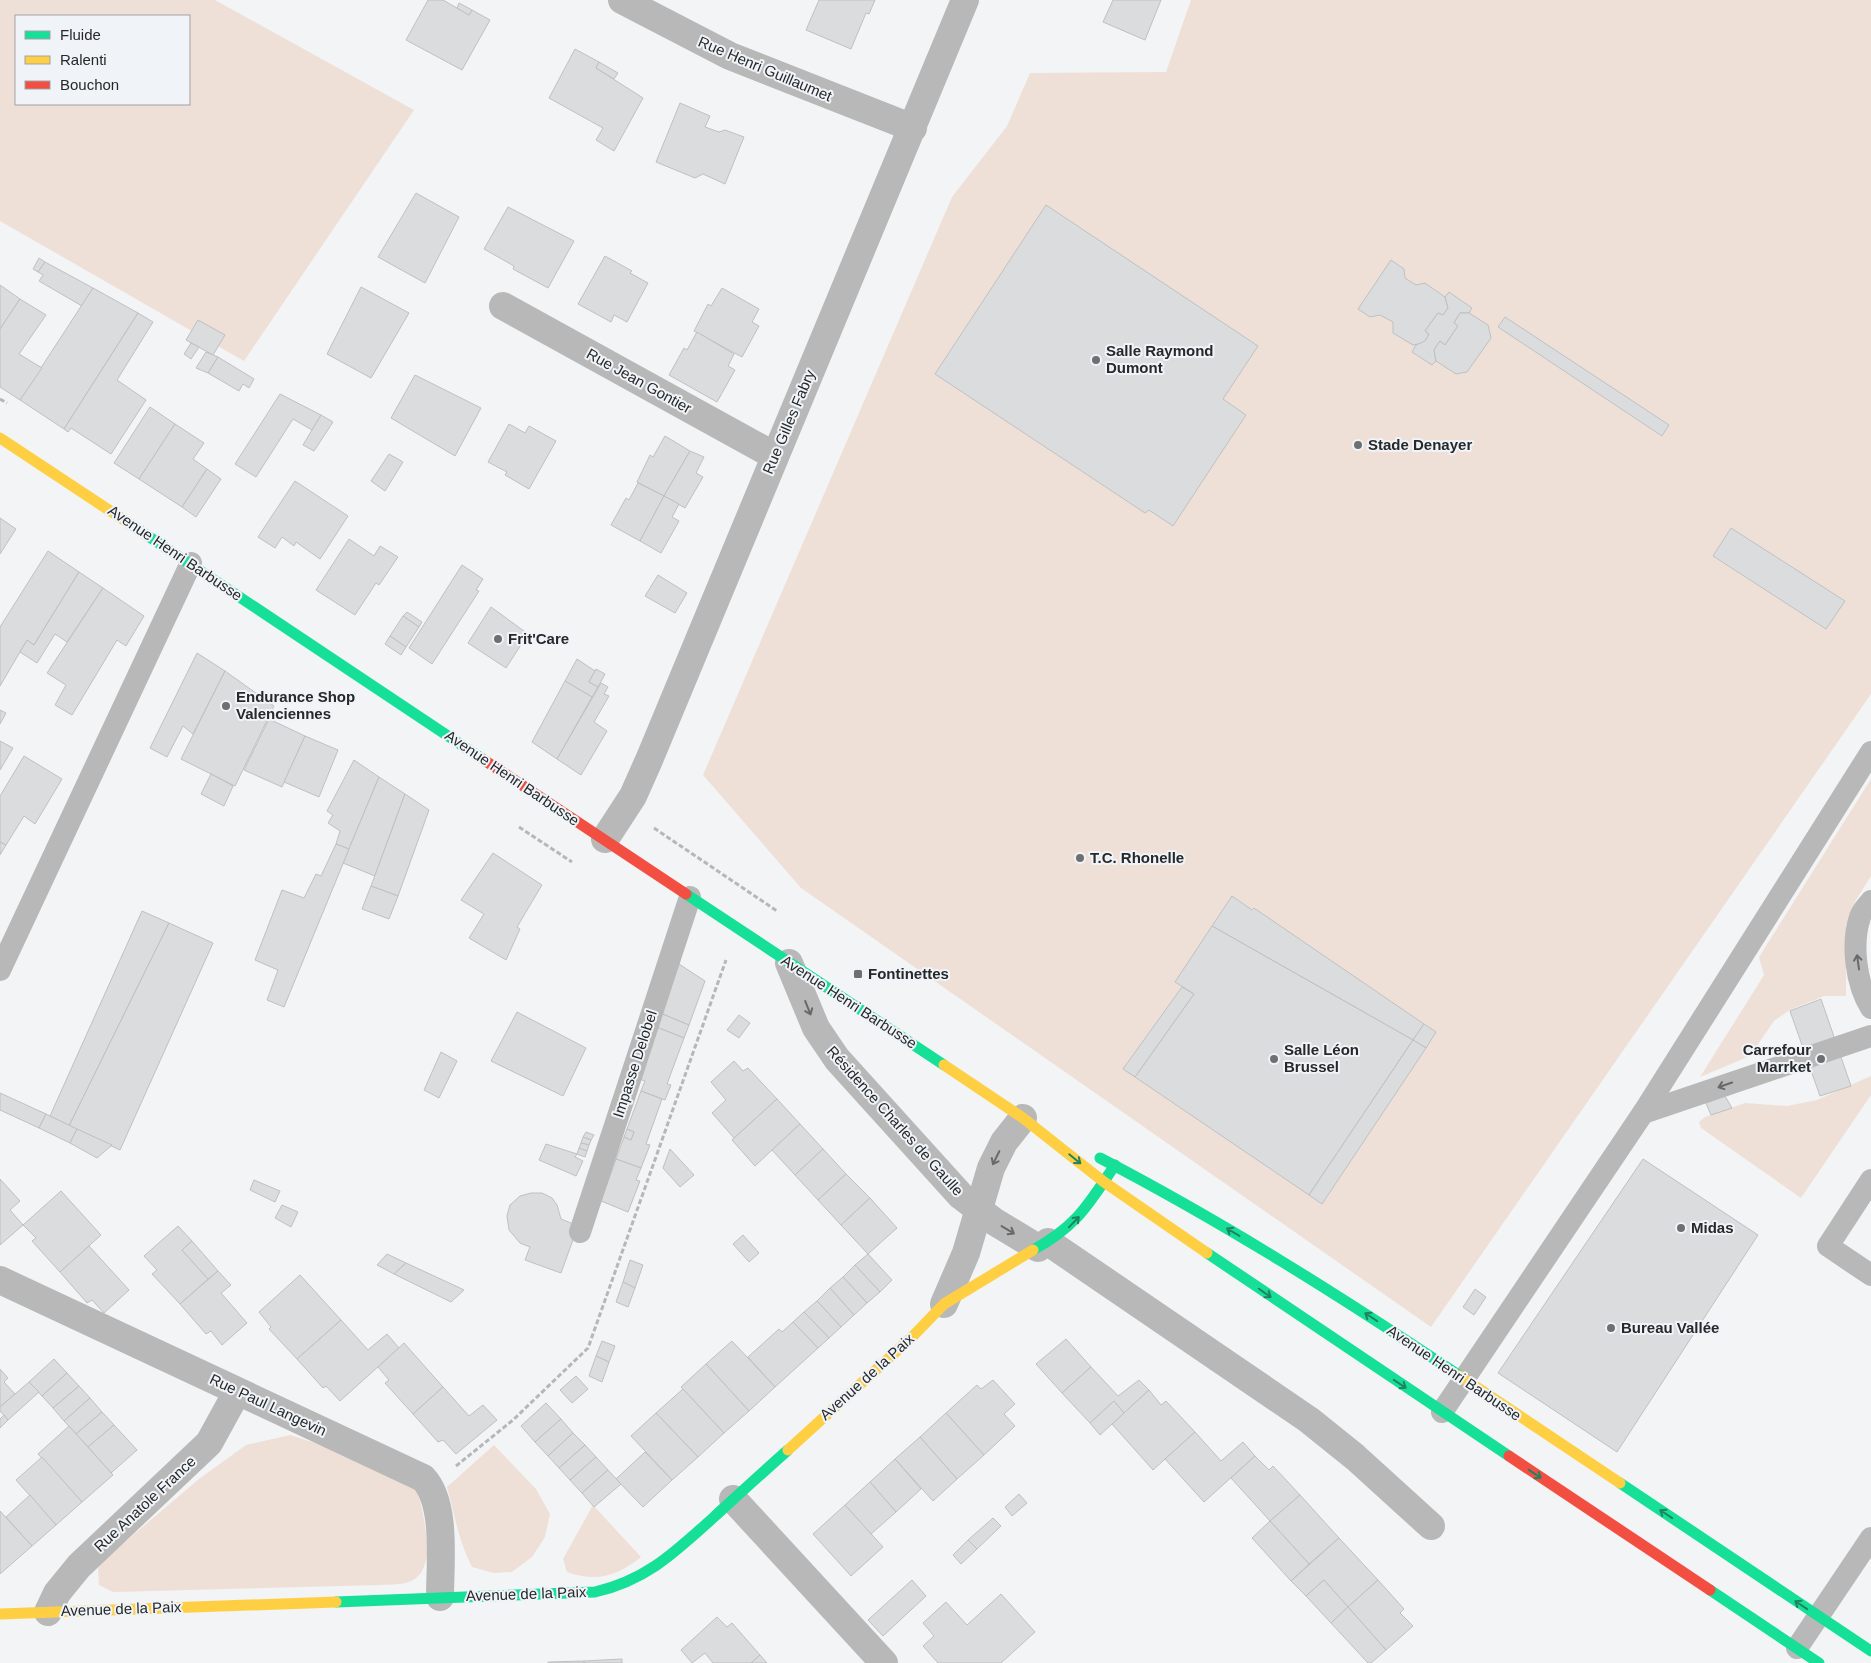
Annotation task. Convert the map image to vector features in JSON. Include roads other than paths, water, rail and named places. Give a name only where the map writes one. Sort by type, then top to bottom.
[{"type":"street","name":"Rue Henri Guillaumet","points":[[622,0],[730,56],[913,128]]},
{"type":"street","name":"Rue Gilles Fabry","points":[[605,839],[633,796],[965,0]]},
{"type":"street","name":"Rue Jean Gontier","points":[[503,306],[775,456]]},
{"type":"street","name":"Avenue Henri Barbusse","points":[[0,438],[1023,1118],[1104,1182],[1442,1412],[1819,1663]]},
{"type":"street","name":"Résidence Charles de Gaulle","points":[[789,963],[825,1044],[952,1186],[979,1210],[1043,1245],[1309,1420],[1355,1457],[1431,1526]]},
{"type":"street","name":"Avenue Henri Barbusse","points":[[1023,1118],[1167,1193],[1310,1278],[1871,1651]]},
{"type":"street","name":"Avenue de la Paix","points":[[944,1304],[966,1253],[985,1183],[996,1156],[1023,1118]]},
{"type":"street","name":"Avenue de la Paix","points":[[0,1614],[595,1592],[614,1588],[651,1571],[664,1562],[912,1337],[944,1304],[1014,1260],[1043,1245],[1070,1226],[1085,1209],[1115,1165]]},
{"type":"street","name":"Rue Paul Langevin","points":[[0,1280],[423,1478],[431,1486],[438,1511],[440,1597]]},
{"type":"street","name":"Rue Anatole France","points":[[48,1612],[57,1593],[80,1566],[209,1443],[237,1392]]},
{"type":"street","points":[[733,1499],[884,1663]]},
{"type":"lane","points":[[0,970],[190,564]]},
{"type":"lane","points":[[1442,1412],[1643,1113],[1871,752]]},
{"type":"lane","name":"Impasse Delobel","points":[[580,1232],[690,897]]},
{"type":"lane","points":[[1871,901],[1861,916],[1855,941],[1863,995],[1871,1008]]},
{"type":"lane","points":[[1643,1113],[1871,1036]]},
{"type":"lane","points":[[1871,1180],[1828,1246],[1871,1275]]},
{"type":"lane","points":[[1797,1648],[1871,1538]]},
{"type":"place","name":"Salle Raymond Dumont","points":[[1096,360]]},
{"type":"place","name":"Stade Denayer","points":[[1358,445]]},
{"type":"place","name":"Frit'Care","points":[[498,639]]},
{"type":"place","name":"Endurance Shop Valenciennes","points":[[226,706]]},
{"type":"place","name":"T.C. Rhonelle","points":[[1080,858]]},
{"type":"place","name":"Fontinettes","points":[[858,974]]},
{"type":"place","name":"Salle Léon Brussel","points":[[1274,1059]]},
{"type":"place","name":"Carrefour Marrket","points":[[1821,1059]]},
{"type":"place","name":"Midas","points":[[1681,1228]]},
{"type":"place","name":"Bureau Vallée","points":[[1611,1328]]}]
